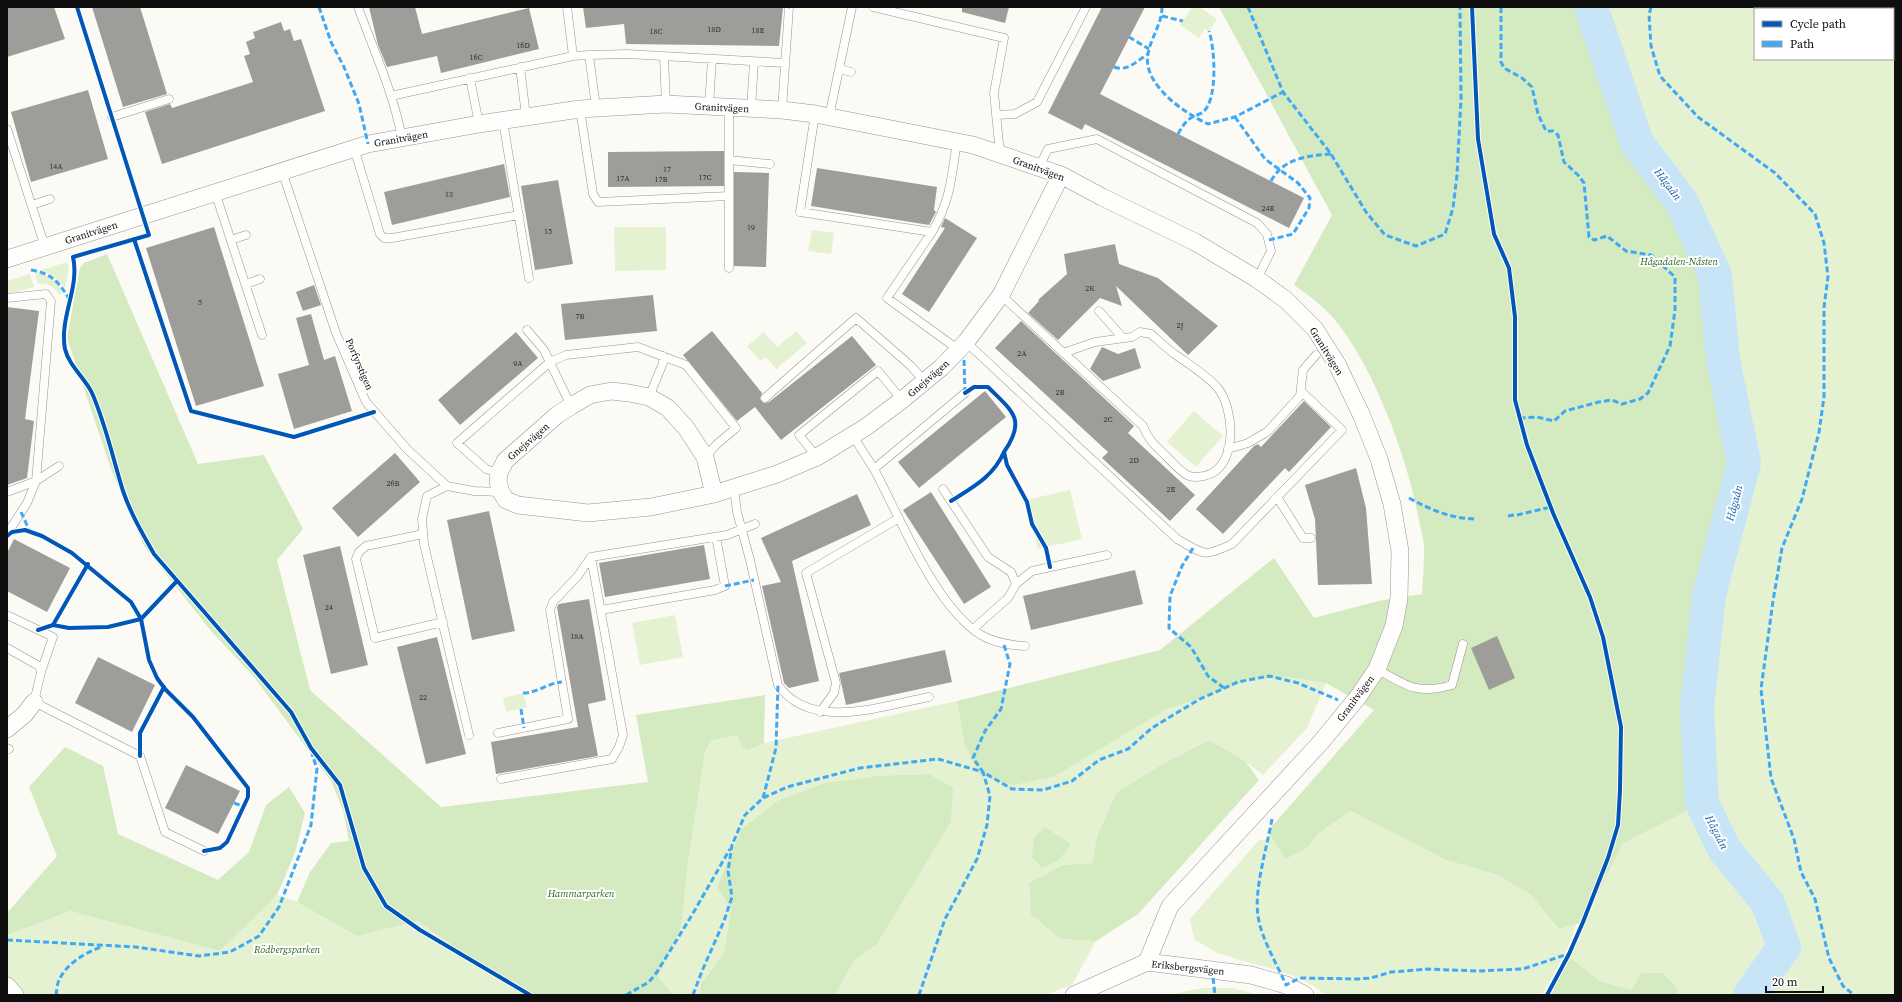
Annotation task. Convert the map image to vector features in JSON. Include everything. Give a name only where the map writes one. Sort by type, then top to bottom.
[{"type":"street","name":"Granitvägen","points":[[7,259],[354,148],[526,116],[588,108],[666,104],[729,106],[822,115],[957,142],[1000,154],[1061,175],[1102,197],[1195,242],[1257,279],[1286,300],[1315,329],[1337,364],[1361,414],[1379,459],[1392,504],[1400,551],[1399,598],[1394,626],[1377,669],[1358,697],[1321,742],[1170,906],[1147,962]]},
{"type":"street","name":"Gnejsvägen","points":[[501,492],[506,500],[518,505],[588,513],[652,507],[714,494],[734,488],[777,474],[817,457],[853,436],[902,400],[925,382],[962,346],[1001,295],[1061,175]]},
{"type":"street","name":"Gnejsvägen","points":[[499,473],[505,461],[557,415],[590,395],[611,391],[649,397],[668,408],[686,428],[705,457],[714,494]]},
{"type":"street","points":[[499,473],[498,482],[501,492]]},
{"type":"street","points":[[7,729],[25,714],[34,702]]},
{"type":"street","name":"Eriksbergsvägen","points":[[1074,995],[1147,962],[1251,975],[1286,985],[1305,995]]},
{"type":"street","points":[[7,986],[15,995]]},
{"type":"lane","points":[[358,7],[383,70],[402,138]]},
{"type":"lane","points":[[567,7],[573,56]]},
{"type":"lane","points":[[782,110],[789,7]]},
{"type":"lane","points":[[852,7],[839,69],[822,115],[800,212],[932,232]]},
{"type":"lane","points":[[873,7],[1004,38],[994,93],[1000,154]]},
{"type":"lane","points":[[986,104],[996,111],[1015,114],[1037,102],[1086,7]]},
{"type":"lane","points":[[391,96],[520,67],[589,54],[786,63]]},
{"type":"lane","points":[[589,54],[588,108],[592,194],[598,202],[729,196]]},
{"type":"lane","points":[[664,57],[666,104]]},
{"type":"lane","points":[[709,106],[712,60]]},
{"type":"lane","points":[[751,108],[754,62]]},
{"type":"lane","points":[[520,67],[526,116]]},
{"type":"lane","points":[[839,69],[851,72]]},
{"type":"lane","points":[[470,78],[479,124]]},
{"type":"lane","points":[[112,117],[169,99]]},
{"type":"lane","points":[[729,106],[729,268]]},
{"type":"lane","points":[[503,120],[529,278]]},
{"type":"lane","points":[[7,128],[45,247]]},
{"type":"lane","points":[[1039,167],[1048,148],[1097,139],[1258,223],[1267,234],[1271,251],[1257,279]]},
{"type":"lane","points":[[957,142],[949,197],[942,215],[887,298],[962,346],[1177,539],[1204,554],[1214,553],[1232,544],[1342,430],[1301,391]]},
{"type":"lane","points":[[354,148],[380,234],[384,238],[392,238],[519,215]]},
{"type":"lane","points":[[729,160],[770,164]]},
{"type":"lane","name":"Porfyrstigen","points":[[282,171],[336,333],[366,402],[407,449],[447,486]]},
{"type":"lane","points":[[215,192],[262,335]]},
{"type":"lane","points":[[32,206],[50,200]]},
{"type":"lane","points":[[231,240],[246,235]]},
{"type":"lane","points":[[246,284],[260,279]]},
{"type":"lane","points":[[7,298],[46,294],[51,301],[36,481],[26,503],[7,534]]},
{"type":"lane","points":[[1001,295],[1063,353],[1143,426],[1148,439],[1187,475],[1196,478],[1209,475],[1220,466],[1228,449],[1229,412],[1217,388],[1151,334],[1140,332],[1132,337],[1095,342],[1063,353]]},
{"type":"lane","points":[[1099,311],[1124,338]]},
{"type":"lane","points":[[766,398],[856,318],[911,366],[925,382]]},
{"type":"lane","points":[[527,330],[544,350],[571,406]]},
{"type":"lane","points":[[499,473],[486,469],[456,443],[550,362],[566,355],[638,347],[686,364],[736,428],[717,444],[705,457]]},
{"type":"lane","points":[[1228,449],[1248,443],[1267,432],[1300,396],[1302,370],[1316,354]]},
{"type":"lane","points":[[649,397],[663,363],[663,356]]},
{"type":"lane","points":[[817,457],[799,435],[878,371],[902,400]]},
{"type":"lane","points":[[874,469],[966,393]]},
{"type":"lane","points":[[853,436],[874,469],[933,581],[960,618],[981,635],[1004,645],[1025,646]]},
{"type":"lane","points":[[7,492],[36,481],[58,466]]},
{"type":"lane","points":[[469,735],[424,544],[422,519],[427,496],[447,486],[474,491],[501,492]]},
{"type":"lane","points":[[734,488],[742,531],[778,685],[784,695],[796,702],[820,712],[842,714],[929,697]]},
{"type":"lane","points":[[943,488],[988,557],[1011,572],[1016,584]]},
{"type":"lane","points":[[1277,497],[1303,538],[1311,538]]},
{"type":"lane","points":[[820,712],[834,693],[836,683],[806,573],[899,518]]},
{"type":"lane","points":[[498,733],[568,719],[550,610],[553,602],[577,577],[591,557],[716,538],[742,531],[755,524]]},
{"type":"lane","points":[[424,534],[366,546],[359,552],[356,559],[375,638],[443,622]]},
{"type":"lane","points":[[601,610],[715,590],[725,586],[716,538]]},
{"type":"lane","points":[[973,629],[1008,598],[1016,584],[1032,572],[1107,555]]},
{"type":"lane","points":[[501,779],[612,759],[619,747],[623,735],[591,557]]},
{"type":"lane","points":[[7,615],[53,637],[41,672],[34,702],[140,756],[165,832],[204,851]]},
{"type":"lane","points":[[1377,669],[1413,688],[1434,690],[1452,685],[1463,644]]},
{"type":"lane","points":[[7,648],[39,666],[41,672]]},
{"type":"green space","points":[[1192,7],[1199,7],[1217,19],[1209,31],[1205,29],[1199,38],[1180,25]]},
{"type":"green space","points":[[1219,7],[1591,7],[1637,143],[1681,201],[1715,275],[1723,360],[1744,463],[1709,595],[1697,708],[1702,803],[1623,843],[1583,922],[1559,929],[1530,894],[1498,875],[1446,860],[1351,811],[1319,833],[1307,848],[1286,859],[1267,832],[1374,710],[1326,683],[1287,677],[1250,680],[1165,710],[1055,776],[1014,785],[979,775],[964,742],[957,701],[1160,650],[1274,558],[1314,618],[1378,601],[1422,594],[1424,554],[1423,538],[1407,472],[1389,419],[1366,368],[1353,345],[1339,325],[1318,303],[1294,285],[1332,215]]},
{"type":"green space","name":"Hågadalen-Nåsten","points":[[1328,7],[1895,7],[1895,995],[1551,995],[1572,960],[1569,957],[1579,940],[1583,922],[1613,862]]},
{"type":"green space","points":[[614,227],[666,227],[666,270],[615,271]]},
{"type":"green space","points":[[812,230],[834,233],[831,254],[808,251]]},
{"type":"green space","name":"Hammarparken","points":[[107,254],[198,464],[264,455],[303,529],[277,560],[310,690],[441,807],[648,782],[636,715],[765,695],[764,743],[749,750],[741,746],[738,735],[710,741],[705,753],[689,855],[681,928],[658,976],[673,995],[521,995],[418,921],[357,936],[297,902],[310,872],[331,843],[349,841],[343,810],[331,781],[254,677],[211,631],[144,546],[111,469],[67,338],[80,268],[84,263]]},
{"type":"green space","points":[[67,262],[69,267],[65,288],[54,277],[41,270]]},
{"type":"green space","points":[[35,273],[45,275],[54,280],[60,286],[61,296],[49,285],[38,284]]},
{"type":"green space","points":[[30,274],[34,287],[7,294],[7,281]]},
{"type":"green space","points":[[796,331],[807,343],[776,369],[766,357],[760,361],[747,346],[764,332],[777,347]]},
{"type":"green space","points":[[1194,411],[1223,436],[1196,467],[1167,442]]},
{"type":"green space","points":[[1070,490],[1082,539],[1038,549],[1026,500]]},
{"type":"green space","points":[[675,615],[683,657],[640,665],[632,623]]},
{"type":"green space","points":[[1287,677],[1326,683],[1307,728],[1263,775],[1245,761],[1209,740],[1161,765],[1116,793],[1097,836],[1092,863],[1063,865],[1029,883],[1031,915],[1061,939],[1096,941],[1072,985],[1045,995],[835,995],[854,961],[877,944],[951,822],[952,788],[929,774],[903,775],[717,887],[731,909],[724,952],[701,984],[700,995],[673,995],[658,976],[681,928],[689,855],[705,753],[710,741],[738,735],[749,750],[764,743],[957,701],[964,742],[1137,726],[1165,710],[1224,688],[1250,680]]},
{"type":"green space","points":[[523,693],[527,707],[506,712],[503,698]]},
{"type":"green space","points":[[1209,740],[1245,761],[1259,780],[1138,914],[1096,941],[1061,939],[1031,915],[1029,883],[1063,865],[1092,863],[1097,836],[1116,793],[1161,765]]},
{"type":"green space","points":[[65,747],[103,766],[118,834],[218,880],[249,852],[266,805],[289,787],[305,813],[295,853],[277,895],[220,951],[70,911],[7,935],[7,913],[57,856],[29,787]]},
{"type":"green space","points":[[929,774],[953,788],[951,822],[877,944],[854,961],[835,995],[700,995],[701,984],[724,952],[731,909],[717,887],[742,829],[779,800],[826,783],[879,776]]},
{"type":"green space","points":[[1351,811],[1446,860],[1498,875],[1530,894],[1559,929],[1576,924],[1567,950],[1542,995],[1326,995],[1302,980],[1288,974],[1218,953],[1194,939],[1190,919],[1259,840],[1273,839],[1286,859],[1307,848],[1319,833]]},
{"type":"green space","points":[[1045,827],[1071,844],[1059,860],[1042,868],[1032,857],[1034,838]]},
{"type":"green space","name":"Rödbergsparken","points":[[277,895],[297,902],[357,936],[418,921],[521,995],[16,995],[7,983],[7,935],[70,911],[220,951]]},
{"type":"green space","points":[[1569,957],[1599,981],[1631,990],[1642,973],[1663,973],[1677,989],[1678,995],[1545,995]]},
{"type":"green space","points":[[1202,988],[1232,988],[1259,995],[1166,995]]},
{"type":"building","points":[[7,7],[54,7],[65,39],[7,57]]},
{"type":"building","points":[[92,7],[140,7],[167,94],[123,107]]},
{"type":"building","points":[[369,7],[415,7],[422,34],[529,8],[539,49],[441,73],[437,56],[387,67],[378,45]]},
{"type":"building","points":[[583,7],[783,8],[779,46],[626,44],[624,24],[586,28]]},
{"type":"building","points":[[962,7],[1009,7],[1005,23],[962,12]]},
{"type":"building","points":[[1102,7],[1145,7],[1100,94],[1304,198],[1289,228],[1085,124],[1082,130],[1048,113]]},
{"type":"building","points":[[281,22],[284,31],[290,29],[294,41],[301,39],[325,111],[162,164],[145,112],[170,104],[172,108],[253,82],[244,56],[250,54],[246,42],[255,38],[253,32]]},
{"type":"building","points":[[88,90],[108,159],[31,182],[11,112]]},
{"type":"building","points":[[724,151],[724,186],[608,187],[608,152]]},
{"type":"building","points":[[504,164],[510,197],[392,225],[384,192]]},
{"type":"building","points":[[817,168],[937,187],[934,210],[936,212],[929,225],[811,206]]},
{"type":"building","points":[[734,172],[769,173],[766,267],[734,266]]},
{"type":"building","points":[[558,180],[573,264],[535,270],[521,186]]},
{"type":"building","points":[[945,218],[977,238],[929,312],[902,294],[945,228],[941,227]]},
{"type":"building","points":[[214,227],[264,386],[196,406],[146,248]]},
{"type":"building","points":[[1115,244],[1119,264],[1158,278],[1218,326],[1188,355],[1116,286],[1122,306],[1100,298],[1058,340],[1028,313],[1039,301],[1038,300],[1067,274],[1064,254]]},
{"type":"building","points":[[314,285],[321,305],[303,311],[296,292]]},
{"type":"building","points":[[653,295],[657,331],[565,340],[561,304]]},
{"type":"building","points":[[7,307],[39,311],[25,419],[34,421],[27,478],[7,485]]},
{"type":"building","points":[[311,314],[324,360],[335,356],[352,411],[294,429],[278,374],[309,365],[296,318]]},
{"type":"building","points":[[1021,321],[1134,426],[1128,433],[1195,495],[1170,521],[1102,458],[1108,452],[995,348]]},
{"type":"building","points":[[712,331],[762,393],[760,399],[764,403],[769,402],[852,336],[876,365],[781,440],[755,407],[737,421],[683,355]]},
{"type":"building","points":[[516,332],[538,358],[460,425],[438,400]]},
{"type":"building","points":[[1102,347],[1118,354],[1135,348],[1141,368],[1103,381],[1090,369]]},
{"type":"building","points":[[985,391],[1006,417],[919,488],[898,462]]},
{"type":"building","points":[[1304,401],[1331,427],[1289,472],[1285,468],[1223,534],[1196,509],[1254,446],[1258,444],[1261,447]]},
{"type":"building","points":[[395,453],[420,482],[358,537],[332,508]]},
{"type":"building","points":[[1356,468],[1366,508],[1372,584],[1318,585],[1315,519],[1305,485]]},
{"type":"building","points":[[931,492],[991,587],[964,604],[903,510]]},
{"type":"building","points":[[857,494],[871,525],[792,561],[819,681],[789,688],[784,683],[762,586],[781,582],[761,538]]},
{"type":"building","points":[[489,511],[515,631],[472,640],[447,520]]},
{"type":"building","points":[[14,539],[70,568],[47,612],[7,591],[7,553]]},
{"type":"building","points":[[704,545],[710,579],[605,597],[599,563]]},
{"type":"building","points":[[340,546],[368,665],[331,674],[303,555]]},
{"type":"building","points":[[1135,570],[1143,604],[1031,630],[1023,596]]},
{"type":"building","points":[[589,599],[606,700],[588,704],[598,756],[496,774],[491,742],[578,727],[557,607],[559,604]]},
{"type":"building","points":[[1497,636],[1515,678],[1489,690],[1471,648]]},
{"type":"building","points":[[437,637],[466,754],[426,764],[397,647]]},
{"type":"building","points":[[945,650],[952,682],[846,705],[839,673]]},
{"type":"building","points":[[98,657],[155,685],[132,732],[75,703]]},
{"type":"building","points":[[186,765],[240,791],[218,834],[165,808]]},
{"type":"waterway","name":"Hågaån","points":[[1591,7],[1637,143],[1681,201],[1715,275],[1723,360],[1744,463],[1709,595],[1697,708],[1702,803],[1724,849],[1768,903],[1784,947],[1750,995]]},
{"type":"marked path","points":[[319,7],[331,42],[344,67],[359,104],[368,144]]},
{"type":"marked path","points":[[1162,7],[1162,13],[1149,48],[1148,65],[1151,76],[1158,86],[1167,96],[1188,113],[1208,124],[1235,117],[1283,92]]},
{"type":"marked path","points":[[1248,7],[1283,92],[1331,154],[1366,212],[1385,235],[1416,246],[1445,234],[1453,208],[1457,175],[1461,99],[1460,7]]},
{"type":"marked path","points":[[1501,7],[1501,62],[1504,68],[1522,78],[1532,87],[1538,114],[1546,131],[1553,131],[1558,135],[1564,162],[1584,183],[1589,237],[1594,240],[1607,236],[1626,251],[1651,255],[1675,277],[1675,310],[1670,346],[1648,393],[1640,399],[1622,404],[1612,400],[1565,411],[1554,421],[1537,417],[1520,418]]},
{"type":"marked path","points":[[1651,7],[1649,15],[1651,46],[1660,76],[1698,117],[1775,173],[1815,214],[1824,243],[1828,277],[1824,307],[1824,397],[1819,432],[1802,499],[1782,548],[1761,689],[1771,778],[1794,839],[1801,872],[1815,899],[1829,958],[1843,986],[1854,995]]},
{"type":"marked path","points":[[1162,16],[1183,21]]},
{"type":"marked path","points":[[1178,134],[1189,120],[1203,112],[1208,106],[1211,97],[1214,61],[1209,31]]},
{"type":"marked path","points":[[1129,37],[1149,49]]},
{"type":"marked path","points":[[1114,67],[1128,67],[1148,54]]},
{"type":"marked path","points":[[1235,117],[1265,159],[1298,183],[1310,198],[1309,208],[1293,234],[1269,240]]},
{"type":"marked path","points":[[1271,181],[1276,173],[1289,163],[1304,157],[1331,154]]},
{"type":"marked path","points":[[31,270],[38,271],[49,276],[62,288],[69,299]]},
{"type":"marked path","points":[[964,360],[965,393]]},
{"type":"marked path","points":[[1409,498],[1450,516],[1477,519]]},
{"type":"marked path","points":[[1517,515],[1551,507]]},
{"type":"marked path","points":[[21,512],[30,532]]},
{"type":"marked path","points":[[1508,516],[1514,515]]},
{"type":"marked path","points":[[1193,548],[1182,566],[1170,596],[1169,628],[1191,647],[1208,676],[1224,688]]},
{"type":"marked path","points":[[725,586],[754,580]]},
{"type":"marked path","points":[[1004,645],[1010,664],[1001,709],[985,731],[973,758],[983,772],[1012,789],[1043,790],[1072,781],[1099,760],[1128,749],[1152,728],[1173,715],[1200,699],[1238,682],[1269,676],[1298,683],[1338,700]]},
{"type":"marked path","points":[[523,693],[528,693],[562,682]]},
{"type":"marked path","points":[[763,798],[776,748],[778,685]]},
{"type":"marked path","points":[[521,709],[524,728]]},
{"type":"marked path","points":[[7,940],[136,947],[199,956],[230,952],[259,936],[279,907],[311,825],[317,769],[312,754]]},
{"type":"marked path","points":[[693,995],[724,921],[732,897],[728,871],[732,845],[745,815],[763,798],[787,787],[860,768],[938,759],[983,772],[990,796],[987,825],[977,859],[945,919],[919,995]]},
{"type":"marked path","points":[[234,803],[244,807]]},
{"type":"marked path","points":[[1272,819],[1259,881],[1257,905],[1262,933],[1286,985],[1300,978],[1358,979],[1371,978],[1391,972],[1427,969],[1477,971],[1523,969],[1568,954]]},
{"type":"marked path","points":[[626,995],[649,982],[657,972],[730,849]]},
{"type":"marked path","points":[[56,995],[58,982],[62,974],[77,959],[101,947]]},
{"type":"marked path","points":[[1212,969],[1215,995]]},
{"type":"cycle path","points":[[77,7],[149,235],[73,257],[74,280],[65,326],[65,349],[73,366],[92,393],[109,442],[123,491],[130,508],[154,554],[291,712],[311,748],[340,785],[364,868],[386,906],[420,930],[530,995]]},
{"type":"cycle path","points":[[1472,7],[1478,139],[1494,234],[1509,268],[1515,317],[1515,400],[1527,445],[1553,513],[1590,597],[1603,637],[1621,727],[1618,825],[1608,858],[1583,922],[1569,954],[1547,995]]},
{"type":"cycle path","points":[[134,239],[191,411],[294,437],[374,412]]},
{"type":"cycle path","points":[[965,393],[974,387],[988,387],[1010,409],[1014,416],[1015,431],[1004,452],[1007,465],[1027,502],[1032,524],[1046,548],[1050,567]]},
{"type":"cycle path","points":[[951,501],[982,481],[994,468],[1004,452]]},
{"type":"cycle path","points":[[7,536],[12,532],[25,530],[42,536],[72,553],[131,602],[141,619],[108,627],[69,628],[53,625],[38,630]]},
{"type":"cycle path","points":[[53,625],[88,564]]},
{"type":"cycle path","points":[[177,581],[141,619],[149,660],[157,678],[165,689],[193,717],[248,788],[248,797],[227,842],[220,848],[204,851]]},
{"type":"cycle path","points":[[140,756],[140,733],[164,687]]}]
